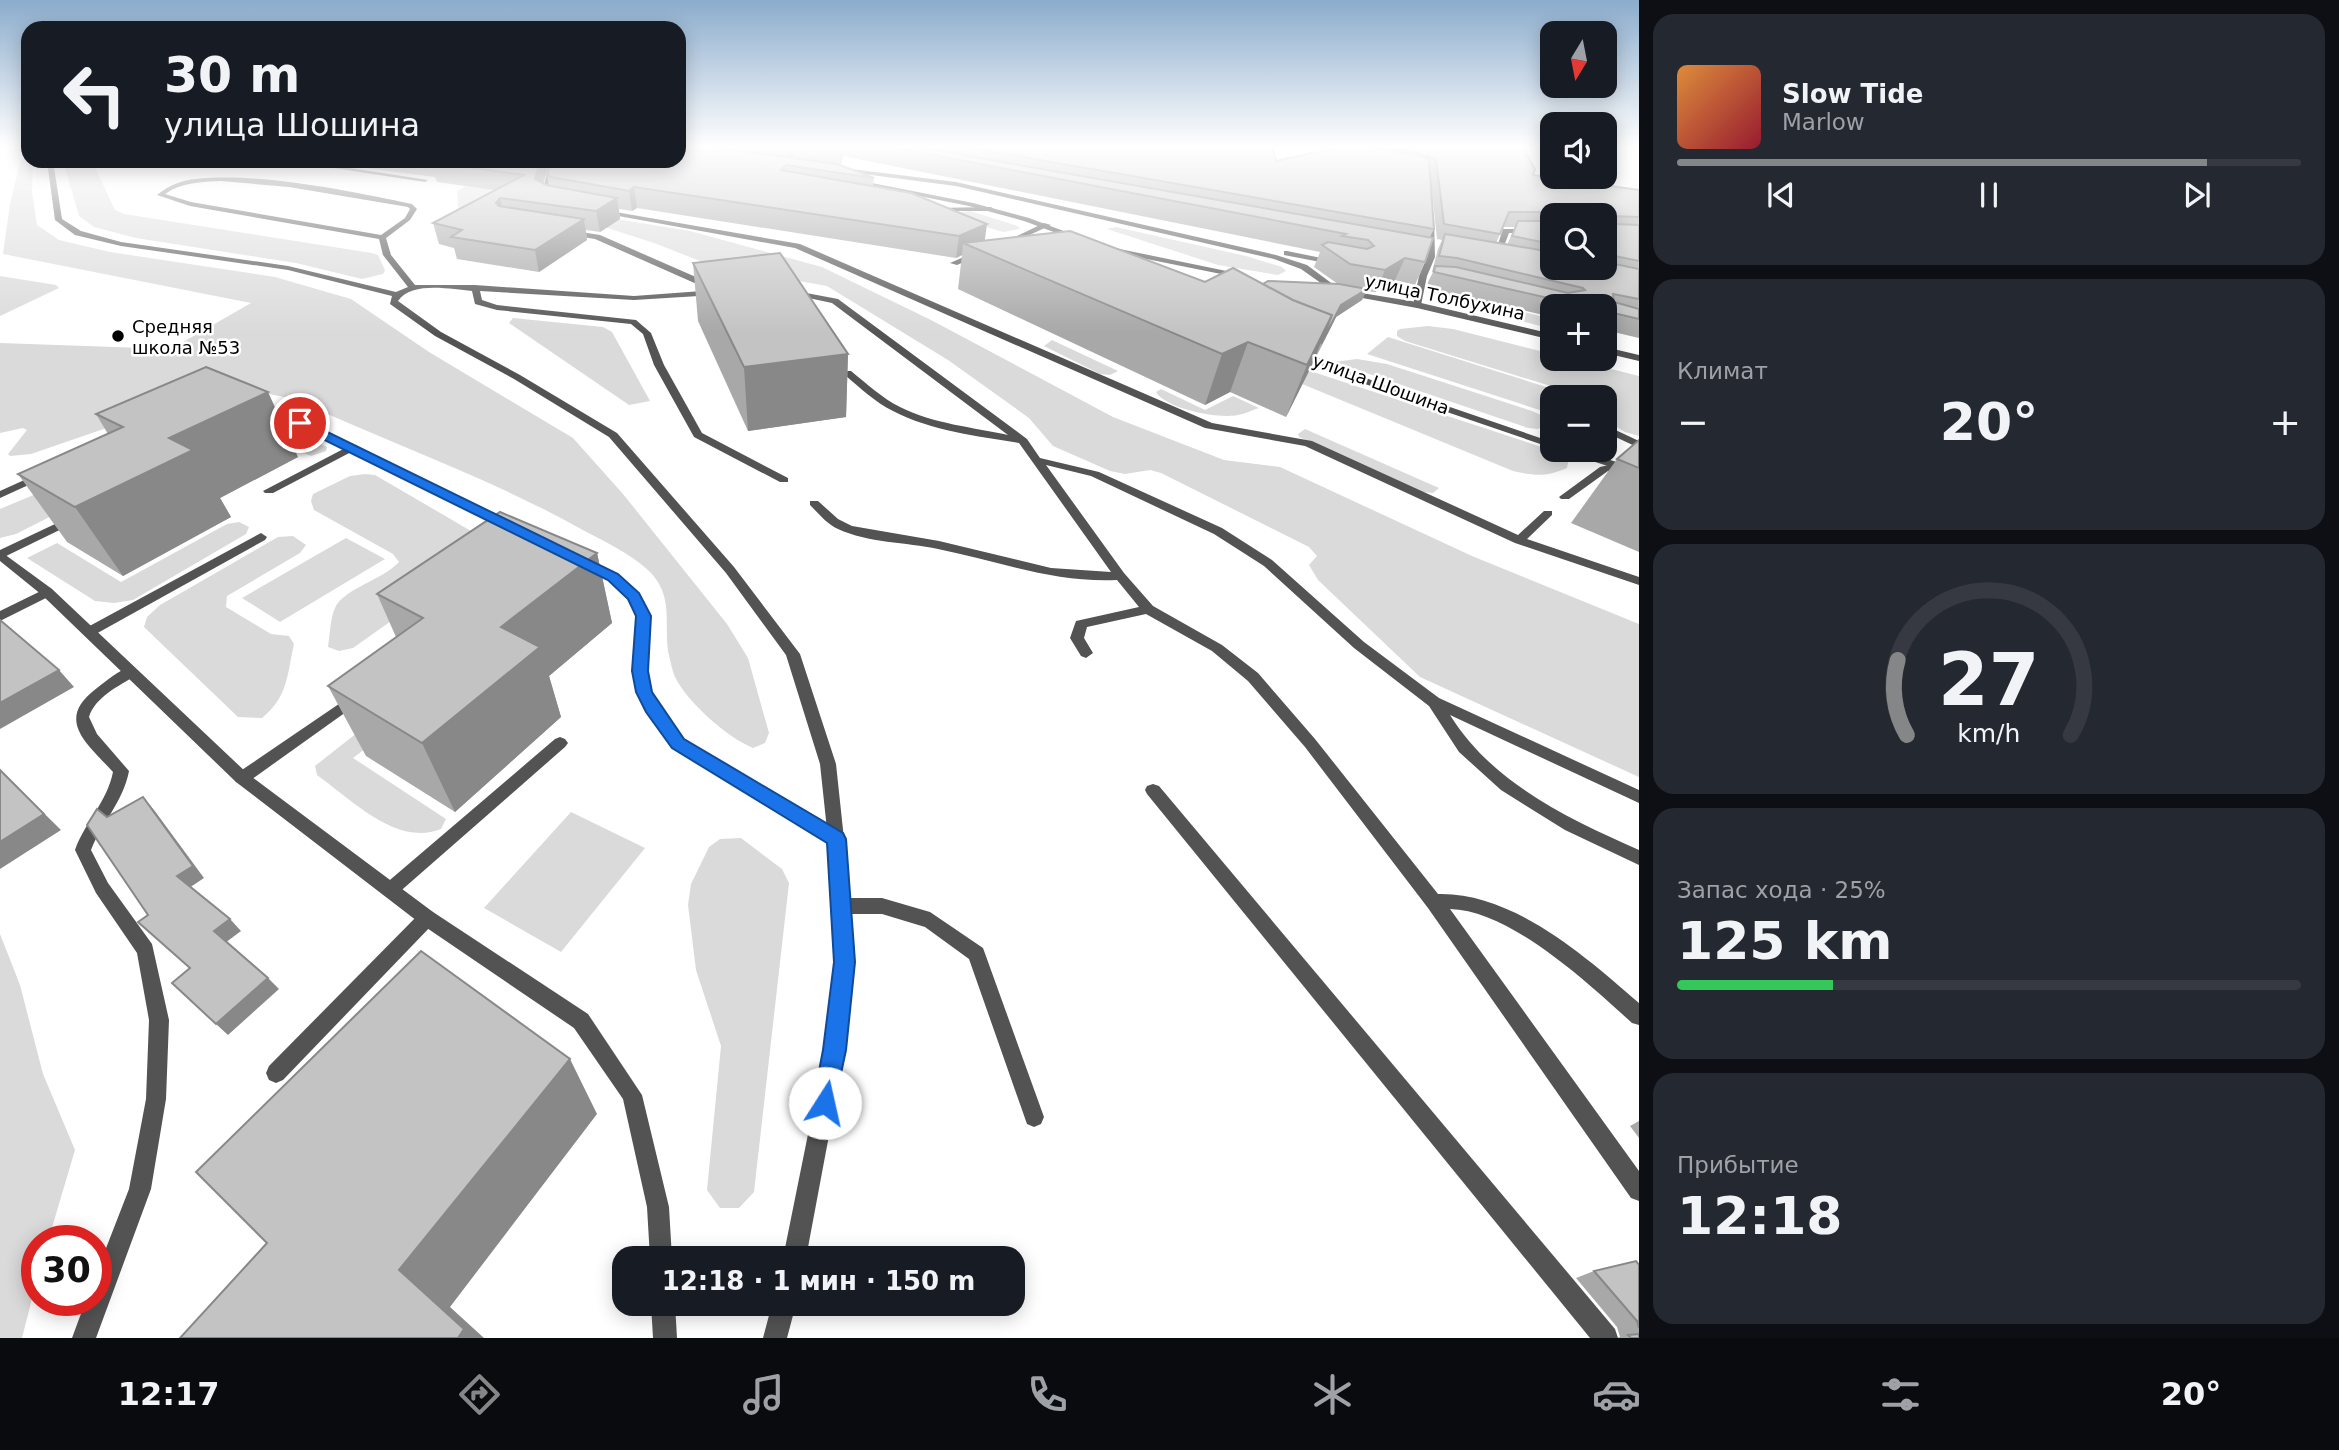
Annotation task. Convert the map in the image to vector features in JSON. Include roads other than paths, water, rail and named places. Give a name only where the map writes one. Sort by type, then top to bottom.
[{"type":"street","points":[[57,208],[59,220],[78,233],[121,244],[288,268],[397,295]]},
{"type":"street","points":[[216,208],[382,237],[408,219],[413,208]]},
{"type":"street","points":[[1063,208],[1276,257],[1304,267],[1338,291]]},
{"type":"street","points":[[590,209],[785,244],[816,253],[1209,426],[1308,443],[1519,540],[1639,581]]},
{"type":"street","points":[[922,211],[992,209],[1047,225],[1148,268]]},
{"type":"street","points":[[1417,305],[1423,276],[1431,257],[1429,209]]},
{"type":"street","points":[[1000,245],[1047,225]]},
{"type":"street","points":[[558,230],[597,237],[702,284],[708,294]]},
{"type":"street","points":[[1497,254],[1506,231],[1540,231]]},
{"type":"street","points":[[382,237],[387,255],[412,288]]},
{"type":"street","points":[[1015,239],[1041,250]]},
{"type":"street","points":[[1431,243],[1444,245]]},
{"type":"street","points":[[1219,244],[1247,244],[1345,265]]},
{"type":"street","points":[[1105,248],[1256,281]]},
{"type":"street","points":[[954,263],[988,250]]},
{"type":"street","points":[[1484,252],[1508,257]]},
{"type":"street","points":[[1417,255],[1431,257]]},
{"type":"street","points":[[1423,276],[1436,277]]},
{"type":"street","points":[[475,287],[478,302],[497,307],[633,322],[647,333],[659,365],[698,435],[784,480]]},
{"type":"street","points":[[721,293],[634,298],[475,287],[412,288],[397,295],[393,302],[438,334],[517,377],[613,435],[730,570],[793,654],[828,764],[844,962],[835,1050],[797,1246]]},
{"type":"street","name":"улица Толбухина","points":[[1311,289],[1417,305],[1540,334]]},
{"type":"street","points":[[771,291],[800,292],[835,301],[1023,441],[1120,576],[1148,609],[1217,648],[1253,677],[1310,743],[1434,902],[1639,1190]]},
{"type":"street","name":"улица Шошина","points":[[1291,349],[1368,382],[1540,441]]},
{"type":"street","points":[[1617,353],[1639,358]]},
{"type":"street","points":[[848,373],[871,393],[897,409],[923,419],[1023,441]]},
{"type":"street","points":[[238,409],[275,411],[520,531]]},
{"type":"street","points":[[1617,434],[1639,445]]},
{"type":"street","points":[[269,491],[351,448]]},
{"type":"street","points":[[1037,460],[1095,474],[1219,531],[1268,563],[1359,645],[1434,702],[1639,797]]},
{"type":"street","points":[[1565,497],[1615,465],[1639,461]]},
{"type":"street","points":[[1606,462],[1639,473]]},
{"type":"street","points":[[3,491],[52,471]]},
{"type":"street","points":[[814,503],[833,521],[849,529],[939,545],[1053,573],[1120,576]]},
{"type":"street","points":[[1519,540],[1548,513]]},
{"type":"street","points":[[81,516],[0,555],[47,592],[242,778],[427,918],[581,1021],[632,1095],[658,1207],[660,1246]]},
{"type":"street","points":[[89,632],[261,537]]},
{"type":"street","points":[[567,555],[613,577],[634,596],[644,616],[640,671],[644,692],[678,744],[836,839]]},
{"type":"street","points":[[0,617],[47,592]]},
{"type":"street","points":[[1086,653],[1077,638],[1081,624],[1148,609]]},
{"type":"street","points":[[84,1338],[140,1189],[156,1099],[159,1020],[146,950],[102,888],[83,849],[87,836],[111,804],[119,787],[121,771],[82,727],[80,716],[85,704],[130,672]]},
{"type":"street","points":[[242,778],[371,686]]},
{"type":"street","points":[[1434,702],[1466,751],[1498,780],[1531,804],[1639,858]]},
{"type":"street","points":[[390,890],[559,743]]},
{"type":"street","points":[[1153,790],[1606,1338]]},
{"type":"street","points":[[1434,902],[1462,902],[1495,914],[1553,945],[1639,1016]]},
{"type":"street","points":[[841,906],[882,906],[930,920],[976,954],[1034,1116]]},
{"type":"street","points":[[275,1073],[427,918]]},
{"type":"street","points":[[664,1316],[665,1338]]},
{"type":"street","points":[[775,1338],[781,1316]]},
{"type":"place","name":"Средняя школа №53","points":[[118,336]]}]
